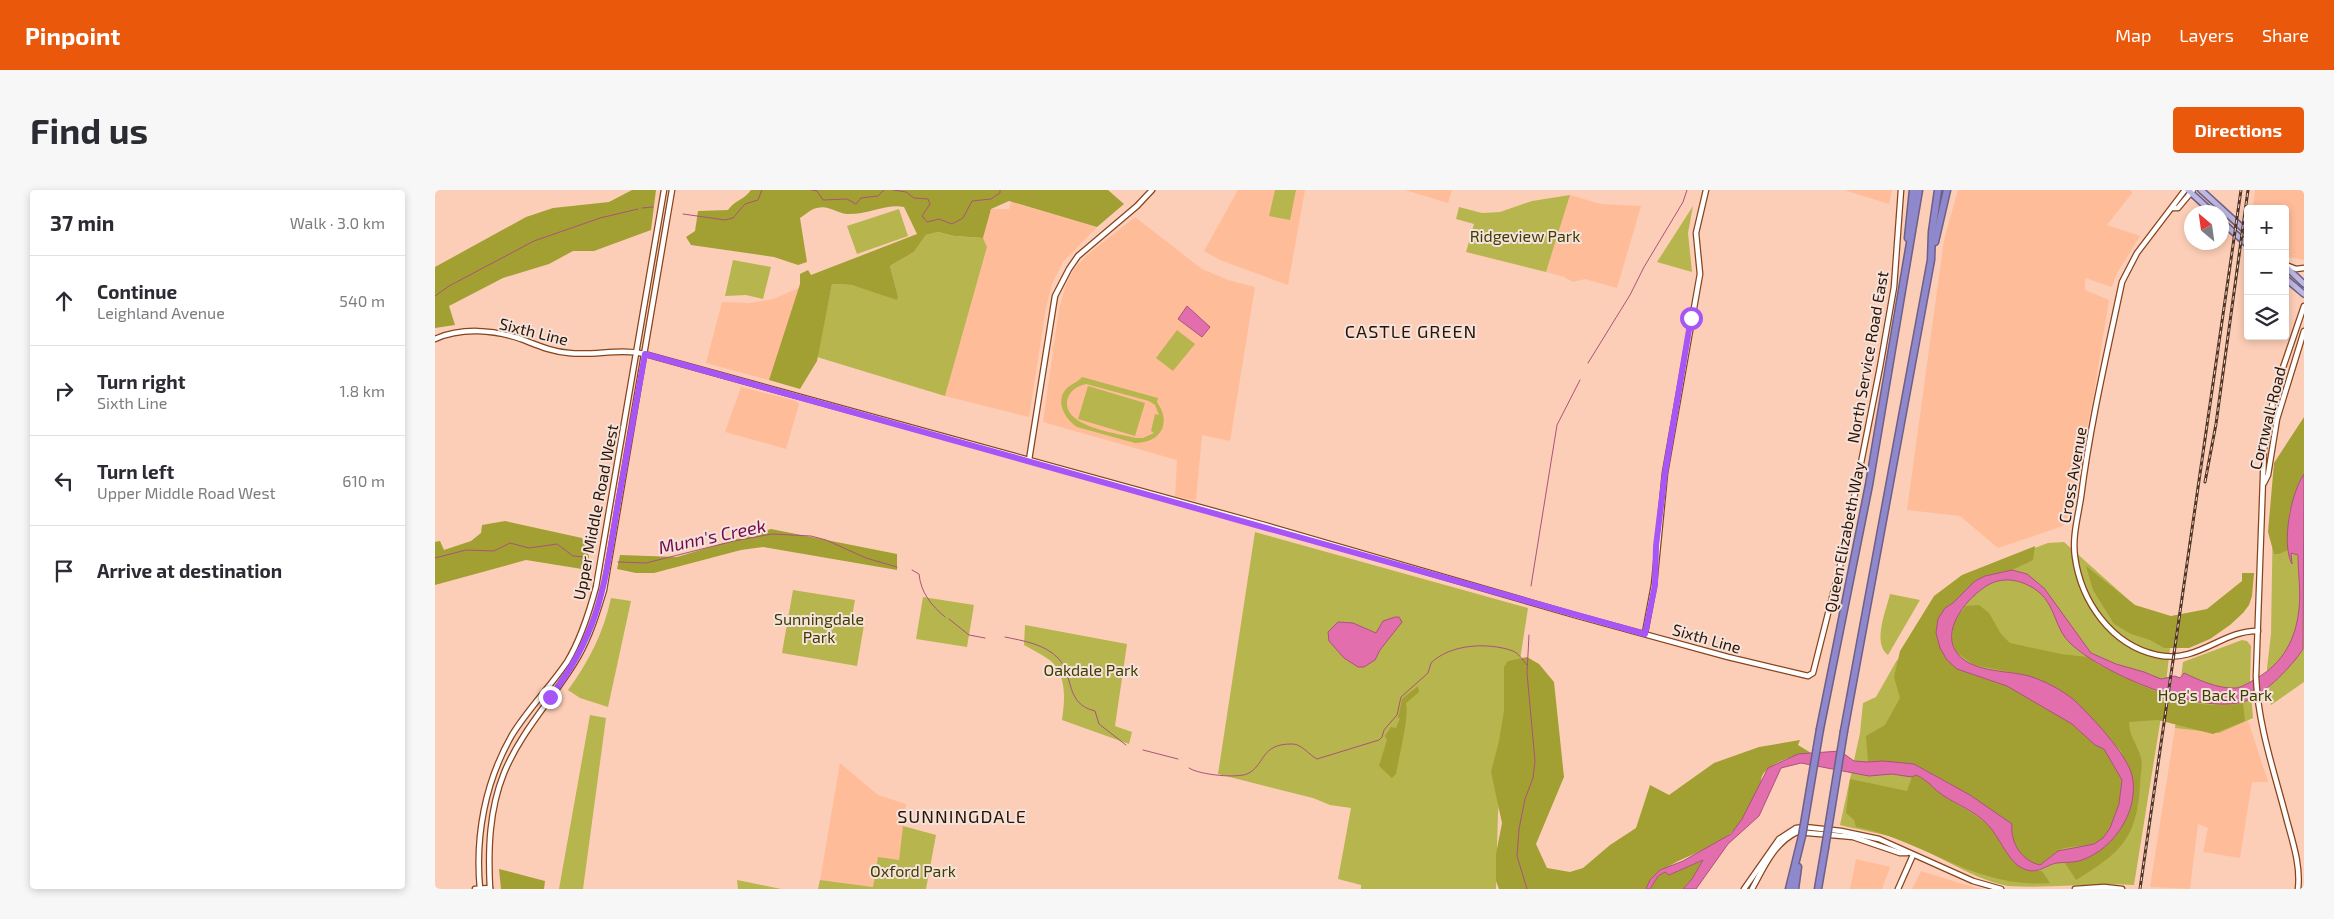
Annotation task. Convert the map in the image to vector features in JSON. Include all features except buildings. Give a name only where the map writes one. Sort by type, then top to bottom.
[{"type":"highway","points":[[1905,277],[1904,267],[1913,190]]},
{"type":"highway","name":"Queen Elizabeth Way","points":[[1795,889],[1820,729],[1869,485],[1919,190]]},
{"type":"highway","name":"Queen Elizabeth Way","points":[[1819,889],[1844,731],[1931,260],[1932,232],[1939,190]]},
{"type":"highway","points":[[1931,260],[1947,190]]},
{"type":"highway","points":[[1789,889],[1802,836]]},
{"type":"main road","points":[[2201,190],[2244,229]]},
{"type":"main road","points":[[2189,191],[2204,205]]},
{"type":"main road","points":[[2229,228],[2244,241]]},
{"type":"main road","points":[[2289,270],[2304,284]]},
{"type":"main road","points":[[2289,281],[2304,294]]},
{"type":"street","name":"Upper Middle Road West","points":[[481,889],[479,833],[492,780],[513,735],[567,660],[588,615],[596,587],[664,190]]},
{"type":"street","name":"Upper Middle Road West","points":[[490,888],[490,831],[504,773],[527,728],[578,657],[591,629],[604,590],[672,190]]},
{"type":"street","points":[[1029,460],[1054,300],[1057,292],[1077,256],[1137,206],[1152,190]]},
{"type":"street","points":[[1645,634],[1655,585],[1656,546],[1670,438],[1700,274],[1696,234],[1706,190]]},
{"type":"street","name":"North Service Road East","points":[[1813,673],[1843,554],[1880,367],[1894,287],[1901,190]]},
{"type":"street","name":"Cross Avenue","points":[[2189,191],[2178,208],[2173,208],[2137,253],[2122,282],[2083,481],[2075,532],[2075,554],[2079,579],[2092,607],[2108,626],[2131,645],[2157,655],[2174,657],[2197,653],[2247,631],[2258,631]]},
{"type":"street","points":[[2289,267],[2304,268]]},
{"type":"street","name":"Cornwall Road","points":[[2297,889],[2297,859],[2259,712],[2256,678],[2264,449],[2276,386],[2304,306]]},
{"type":"street","name":"Sixth Line","points":[[435,339],[460,332],[478,331],[510,336],[569,353],[637,352],[1029,460],[1645,634],[1783,671],[1808,676],[1813,673]]},
{"type":"street","name":"Cornwall Road","points":[[2264,483],[2268,475],[2277,419],[2304,331]]},
{"type":"street","points":[[2276,386],[2286,387]]},
{"type":"street","points":[[1743,889],[1773,845],[1783,835],[1795,828],[1818,828],[1866,836],[1892,844],[1907,853],[1973,881],[2001,889]]},
{"type":"street","points":[[1752,889],[1777,846],[1789,835],[1797,832],[1853,837],[1877,844],[1900,854],[1907,853]]},
{"type":"street","points":[[1897,889],[1913,855]]},
{"type":"street","points":[[2075,889],[2104,887],[2122,889]]},
{"type":"street","points":[[475,889],[490,888]]},
{"type":"shaded area","points":[[632,190],[656,190],[651,230],[594,251],[573,251],[549,264],[503,278],[449,306],[455,325],[435,328],[435,267],[526,217],[553,208],[609,202]]},
{"type":"shaded area","points":[[751,190],[1108,190],[1124,204],[1097,227],[1009,201],[991,209],[983,238],[954,236],[938,232],[926,235],[914,252],[890,266],[898,296],[897,300],[852,285],[832,284],[817,361],[800,389],[769,380],[800,284],[800,274],[808,270],[811,275],[917,234],[904,207],[898,206],[847,214],[821,207],[800,218],[807,262],[798,265],[774,257],[691,245],[686,237],[695,231],[698,211],[728,210]]},
{"type":"shaded area","points":[[1238,190],[1305,190],[1288,285],[1220,260],[1204,251]]},
{"type":"shaded area","points":[[1405,190],[1452,190],[1448,203]]},
{"type":"shaded area","points":[[1844,190],[1892,190],[1889,204]]},
{"type":"shaded area","points":[[1958,190],[2131,190],[2132,193],[2107,225],[2140,236],[2117,273],[2112,287],[2085,278],[2085,290],[2109,300],[2093,399],[2069,515],[2063,526],[1998,548],[1960,516],[1907,510],[1944,240]]},
{"type":"shaded area","points":[[2255,190],[2304,190],[2304,260],[2289,257],[2289,205],[2253,205]]},
{"type":"shaded area","points":[[1570,195],[1601,204],[1641,206],[1617,288],[1585,279],[1573,282],[1564,277],[1546,272]]},
{"type":"shaded area","points":[[1011,202],[1097,227],[1063,262],[1052,284],[1046,308],[1029,417],[945,396],[987,247],[983,238],[991,209],[1009,209]]},
{"type":"shaded area","points":[[1135,217],[1202,269],[1228,280],[1255,287],[1230,441],[1202,435],[1196,501],[1175,496],[1177,460],[1043,422],[1059,309],[1066,285],[1074,269],[1086,256]]},
{"type":"shaded area","points":[[799,288],[769,380],[706,363],[722,302],[750,303],[773,299]]},
{"type":"shaded area","points":[[1187,306],[1210,327],[1202,337],[1178,319]]},
{"type":"shaded area","points":[[741,387],[796,401],[799,404],[786,449],[725,432]]},
{"type":"shaded area","points":[[2304,417],[2304,474],[2289,513],[2288,550],[2274,554],[2268,532],[2274,463]]},
{"type":"shaded area","points":[[2304,474],[2303,649],[2279,678],[2248,700],[2230,704],[2207,703],[2182,698],[2130,680],[2106,668],[2071,644],[2062,632],[2045,599],[2040,593],[2022,583],[2001,580],[1988,585],[1973,597],[1959,613],[1952,632],[1952,641],[1955,650],[1961,657],[1978,667],[2029,676],[2053,686],[2074,700],[2098,725],[2123,756],[2132,775],[2132,802],[2122,826],[2114,838],[2094,855],[2079,861],[2057,863],[2029,871],[2018,866],[2013,861],[1991,828],[1981,819],[1944,796],[1924,779],[1916,775],[1912,777],[1892,774],[1869,776],[1801,763],[1781,768],[1759,816],[1728,844],[1696,889],[1683,889],[1692,879],[1703,860],[1669,875],[1665,872],[1658,876],[1650,889],[1646,889],[1650,880],[1660,870],[1683,861],[1731,834],[1742,819],[1768,768],[1798,754],[1840,751],[1854,761],[1914,764],[1970,795],[2012,824],[2013,838],[2019,850],[2028,860],[2040,865],[2058,851],[2094,844],[2103,838],[2110,828],[2119,804],[2122,780],[2104,749],[2095,745],[2072,724],[2007,686],[1957,669],[1947,660],[1940,648],[1936,633],[1938,619],[1945,608],[1953,603],[1975,581],[1985,576],[2012,570],[2027,574],[2044,588],[2091,653],[2116,664],[2161,679],[2175,676],[2180,678],[2184,673],[2216,686],[2241,687],[2274,665],[2287,649],[2295,630],[2300,602],[2298,555],[2291,553],[2292,564],[2287,544],[2292,505],[2299,482]]},
{"type":"shaded area","points":[[505,521],[582,538],[589,556],[588,570],[526,560],[435,585],[435,542],[440,541],[444,550],[471,541],[481,533],[482,525]]},
{"type":"shaded area","points":[[771,529],[897,554],[897,570],[763,547],[741,550],[654,573],[636,573],[617,569],[620,555],[677,557]]},
{"type":"shaded area","points":[[2035,546],[2033,560],[2012,570],[1985,576],[1975,581],[1953,603],[1945,608],[1936,633],[1957,669],[2007,686],[2072,724],[2095,745],[2104,749],[2122,780],[2118,807],[2112,826],[2107,834],[2093,844],[2058,851],[2040,865],[2027,860],[2018,850],[2013,838],[2012,824],[1970,795],[1917,765],[1883,761],[1868,762],[1866,736],[1885,725],[1900,698],[1894,677],[1900,651],[1934,596],[1962,575]]},
{"type":"shaded area","points":[[2086,566],[2135,605],[2171,616],[2207,609],[2242,581],[2242,573],[2254,573],[2252,596],[2249,605],[2243,613],[2210,639],[2189,648],[2164,648],[2150,640],[2131,634],[2114,624],[2093,590]]},
{"type":"shaded area","points":[[1979,605],[1989,613],[2001,634],[2010,643],[2061,654],[2088,657],[2099,665],[2134,682],[2187,701],[2224,705],[2243,703],[2245,721],[2213,734],[2158,720],[2129,722],[2130,732],[2142,761],[2135,819],[2130,832],[2115,852],[2076,880],[2065,863],[2082,860],[2125,821],[2131,806],[2132,780],[2121,751],[2073,700],[2047,683],[2029,676],[1974,665],[1956,652],[1952,640],[1953,622],[1966,606]]},
{"type":"shaded area","points":[[1399,617],[1402,622],[1380,650],[1375,660],[1364,667],[1358,667],[1344,658],[1329,641],[1328,632],[1338,622],[1353,623],[1376,633],[1383,621]]},
{"type":"shaded area","points":[[1527,657],[1539,664],[1554,682],[1564,777],[1536,844],[1547,868],[1570,872],[1583,868],[1610,845],[1636,828],[1650,785],[1669,795],[1714,763],[1759,747],[1800,740],[1798,745],[1811,753],[1785,759],[1767,770],[1762,775],[1760,785],[1748,811],[1740,824],[1730,834],[1709,847],[1661,871],[1652,879],[1646,889],[1499,889],[1496,881],[1496,854],[1502,823],[1491,772],[1504,711],[1504,667],[1508,661]]},
{"type":"shaded area","points":[[1418,686],[1419,692],[1406,703],[1407,710],[1403,738],[1396,774],[1392,778],[1379,766],[1387,740],[1385,736],[1391,727],[1396,728],[1400,718],[1398,718],[1402,699]]},
{"type":"shaded area","points":[[2248,720],[2268,782],[2252,782],[2240,858],[2203,852],[2208,828],[2198,824],[2190,889],[2150,887],[2175,728],[2222,731]]},
{"type":"shaded area","points":[[840,763],[878,795],[906,804],[899,861],[873,887],[820,880]]},
{"type":"shaded area","points":[[1916,775],[1986,823],[1998,836],[2016,864],[2023,869],[2042,871],[2050,883],[2023,883],[1997,879],[1973,871],[1881,833],[1856,827],[1854,820],[1846,813],[1850,779],[1907,791],[1912,777]]},
{"type":"shaded area","points":[[1856,859],[1890,867],[1882,889],[1850,889]]},
{"type":"shaded area","points":[[1703,860],[1692,879],[1683,889],[1650,889],[1658,876],[1665,872],[1669,875]]},
{"type":"shaded area","points":[[499,869],[545,881],[544,889],[501,889]]},
{"type":"shaded area","points":[[1921,871],[1963,884],[1981,889],[1912,889]]},
{"type":"green space","points":[[1275,190],[1296,190],[1290,220],[1269,216]]},
{"type":"green space","name":"Ridgeview Park","points":[[1570,195],[1546,272],[1466,252],[1474,224],[1456,219],[1459,207],[1482,213],[1500,212],[1532,201]]},
{"type":"green space","points":[[1693,206],[1688,233],[1692,272],[1657,262]]},
{"type":"green space","points":[[899,209],[908,236],[857,254],[847,226]]},
{"type":"green space","points":[[938,232],[954,236],[983,238],[987,247],[945,396],[817,357],[832,284],[852,285],[898,296],[890,266],[914,252],[926,235]]},
{"type":"green space","points":[[733,260],[771,267],[763,299],[746,295],[725,296]]},
{"type":"green space","points":[[1177,330],[1195,344],[1173,371],[1156,358]]},
{"type":"green space","points":[[1082,377],[1158,398],[1157,402],[1164,417],[1161,430],[1157,436],[1152,440],[1135,443],[1077,427],[1065,415],[1061,399],[1066,389]],"holes":[[[1086,384],[1149,401],[1155,405],[1159,415],[1155,414],[1151,431],[1154,433],[1143,438],[1105,431],[1082,423],[1068,410],[1067,401],[1074,390]]]},
{"type":"green space","points":[[1088,386],[1145,403],[1135,436],[1078,419]]},
{"type":"green space","points":[[2304,423],[2304,682],[2271,705],[2267,668],[2271,634],[2273,510]]},
{"type":"green space","points":[[1255,532],[1528,608],[1498,812],[1496,889],[1361,889],[1361,885],[1338,879],[1351,808],[1330,805],[1313,798],[1218,774]]},
{"type":"green space","points":[[2064,542],[2149,618],[2173,622],[2165,692],[2134,885],[2008,886],[1971,874],[1902,840],[1840,825],[1860,733],[1863,703],[1876,697],[1897,660],[1902,661],[1967,574],[2048,543]]},
{"type":"green space","name":"Sunningdale Park","points":[[793,590],[855,600],[851,622],[864,625],[857,666],[782,653]]},
{"type":"green space","points":[[1890,594],[1920,600],[1888,655],[1883,650],[1881,643],[1881,626]]},
{"type":"green space","points":[[923,597],[974,605],[967,647],[916,639]]},
{"type":"green space","points":[[611,598],[631,601],[608,707],[580,698],[568,690],[594,647],[604,623]]},
{"type":"green space","name":"Oakdale Park","points":[[1025,625],[1127,644],[1115,726],[1132,732],[1129,744],[1062,720],[1064,689],[1060,674],[1051,661],[1024,645]]},
{"type":"green space","name":"Hog's Back Park","points":[[2242,640],[2247,641],[2251,646],[2250,681],[2253,718],[2219,733],[2175,728],[2183,662]]},
{"type":"green space","points":[[590,715],[606,718],[583,889],[559,889]]},
{"type":"green space","name":"Oxford Park","points":[[903,826],[936,835],[926,889],[818,889],[820,880],[873,887],[878,857],[899,860]]},
{"type":"green space","points":[[737,880],[781,889],[738,889]]},
{"type":"waterway","points":[[683,214],[725,220],[733,218],[745,204],[758,200],[762,190]]},
{"type":"waterway","points":[[812,190],[817,191],[823,200],[847,199],[856,204],[861,198],[878,196],[884,190]]},
{"type":"waterway","points":[[893,190],[906,192],[914,198],[928,199],[930,204],[922,216],[927,222],[939,219],[952,224],[963,218],[972,201],[991,199],[1000,193],[1000,190]]},
{"type":"waterway","points":[[1588,363],[1630,295],[1644,267],[1683,202],[1687,190]]},
{"type":"waterway","points":[[642,208],[653,207]]},
{"type":"waterway","points":[[435,296],[449,286],[534,241],[600,218],[638,209]]},
{"type":"waterway","points":[[1531,586],[1557,425],[1580,380]]},
{"type":"waterway","name":"Munn's Creek","points":[[618,562],[646,563],[734,541],[772,534],[811,536],[826,540],[866,558],[897,567]]},
{"type":"waterway","name":"Munn's Creek","points":[[435,558],[466,550],[494,551],[510,543],[529,548],[557,544],[573,556],[585,557],[593,563]]},
{"type":"waterway","name":"Munn's Creek","points":[[912,570],[919,574],[927,598],[945,617]]},
{"type":"waterway","name":"Munn's Creek","points":[[949,619],[969,635],[985,638]]},
{"type":"waterway","points":[[1527,889],[1517,856],[1519,829],[1525,799],[1533,778],[1535,761],[1527,673],[1529,635]]},
{"type":"waterway","name":"Munn's Creek","points":[[1005,637],[1034,644],[1047,650],[1059,659],[1067,673],[1074,696],[1085,707],[1095,711],[1099,724],[1126,745]]},
{"type":"waterway","name":"Munn's Creek","points":[[1189,768],[1201,773],[1229,776],[1244,775],[1254,769],[1269,751],[1281,745],[1298,745],[1317,759],[1379,740],[1384,730],[1397,715],[1401,697],[1428,673],[1431,663],[1448,652],[1459,648],[1481,646],[1503,648],[1515,652],[1527,665]]},
{"type":"waterway","name":"Munn's Creek","points":[[1143,750],[1178,759]]},
{"type":"railway","points":[[2140,889],[2241,190]]},
{"type":"railway","points":[[2205,482],[2216,424],[2248,190]]},
{"type":"district","name":"CASTLE GREEN","points":[[1411,331]]},
{"type":"district","name":"SUNNINGDALE","points":[[962,816]]},
{"type":"route","points":[[550,697],[578,657],[588,637],[604,590],[645,354],[1035,461],[1204,510],[1261,524],[1645,634],[1655,585],[1656,546],[1671,429],[1691,318]]}]
